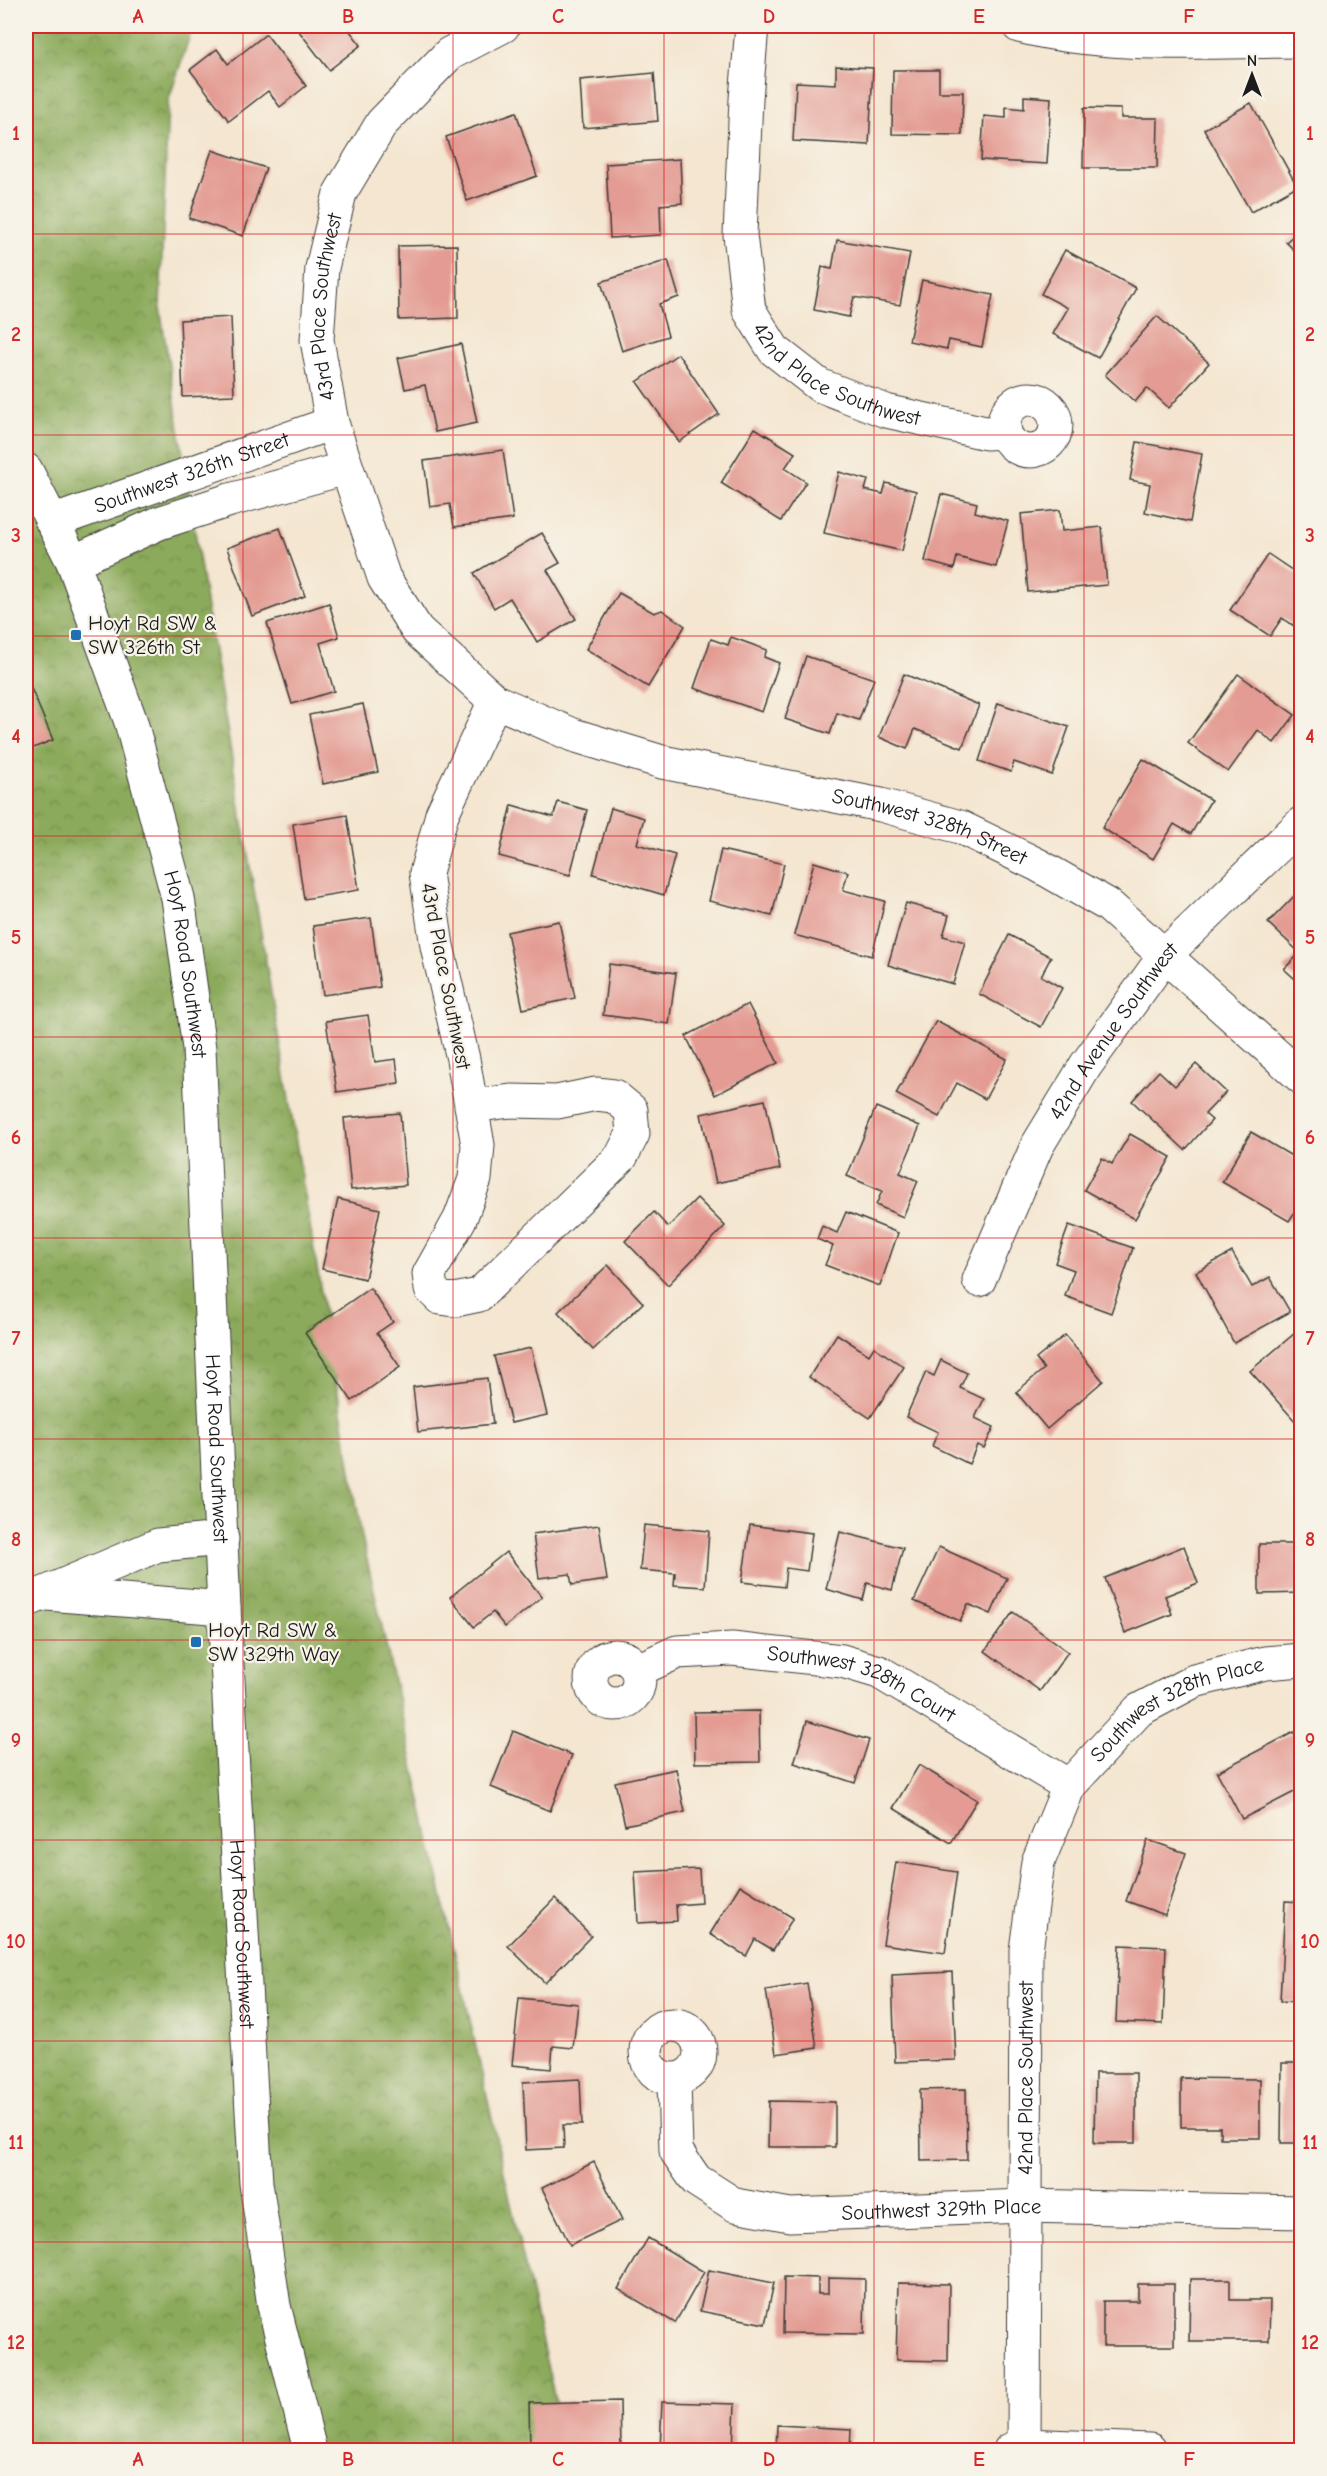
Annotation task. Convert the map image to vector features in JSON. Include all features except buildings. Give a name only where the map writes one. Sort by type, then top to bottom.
[{"type":"street","name":"43rd Place Southwest","points":[[471,1106],[510,1101],[557,1102],[597,1094],[614,1096],[631,1110],[633,1134],[621,1157],[479,1294],[454,1300],[440,1298],[431,1288],[429,1274],[460,1219],[475,1179],[478,1145],[437,946],[426,873],[442,814],[495,701],[417,630],[384,578],[332,423],[317,340],[322,268],[340,194],[382,123],[449,54],[502,26]]},
{"type":"street","name":"42nd Place Southwest","points":[[752,26],[746,99],[740,235],[749,310],[774,350],[819,385],[886,411],[986,433],[1004,432]]},
{"type":"street","points":[[1019,26],[1047,33],[1139,40],[1302,41]]},
{"type":"street","name":"Southwest 326th Street","points":[[52,522],[332,423]]},
{"type":"street","name":"Southwest 326th Street","points":[[73,562],[159,523],[230,500],[346,468]]},
{"type":"street","name":"Hoyt Road Southwest","points":[[26,470],[73,562],[131,722],[178,898],[199,1048],[224,1608],[256,2183],[274,2306],[310,2451]]},
{"type":"street","name":"Southwest 328th Street","points":[[495,701],[573,735],[662,762],[881,806],[960,827],[1038,865],[1108,905],[1166,954],[1302,1078]]},
{"type":"street","name":"42nd Avenue Southwest","points":[[979,1280],[1037,1146],[1086,1065],[1166,954],[1302,823]]},
{"type":"street","points":[[32,1597],[158,1545],[222,1539]]},
{"type":"street","points":[[32,1597],[224,1608]]},
{"type":"street","name":"Southwest 328th Court","points":[[638,1670],[677,1652],[732,1649],[842,1661],[879,1672],[1069,1786]]},
{"type":"street","name":"Southwest 328th Place","points":[[1069,1786],[1139,1710],[1194,1681],[1264,1663],[1302,1660]]},
{"type":"street","name":"42nd Place Southwest","points":[[1019,2449],[1026,1950],[1038,1862],[1069,1786]]},
{"type":"street","name":"Southwest 329th Place","points":[[674,2080],[676,2151],[696,2180],[735,2205],[790,2214],[1024,2206],[1302,2212]]},
{"type":"street","points":[[1019,2449],[1150,2451]]},
{"type":"green space","points":[[26,26],[193,26],[168,102],[160,307],[210,627],[362,1537],[566,2450],[26,2450]]},
{"type":"place","name":"Hoyt Rd SW & SW 326th St","points":[[76,635]]},
{"type":"place","name":"Hoyt Rd SW & SW 329th Way","points":[[196,1642]]}]
